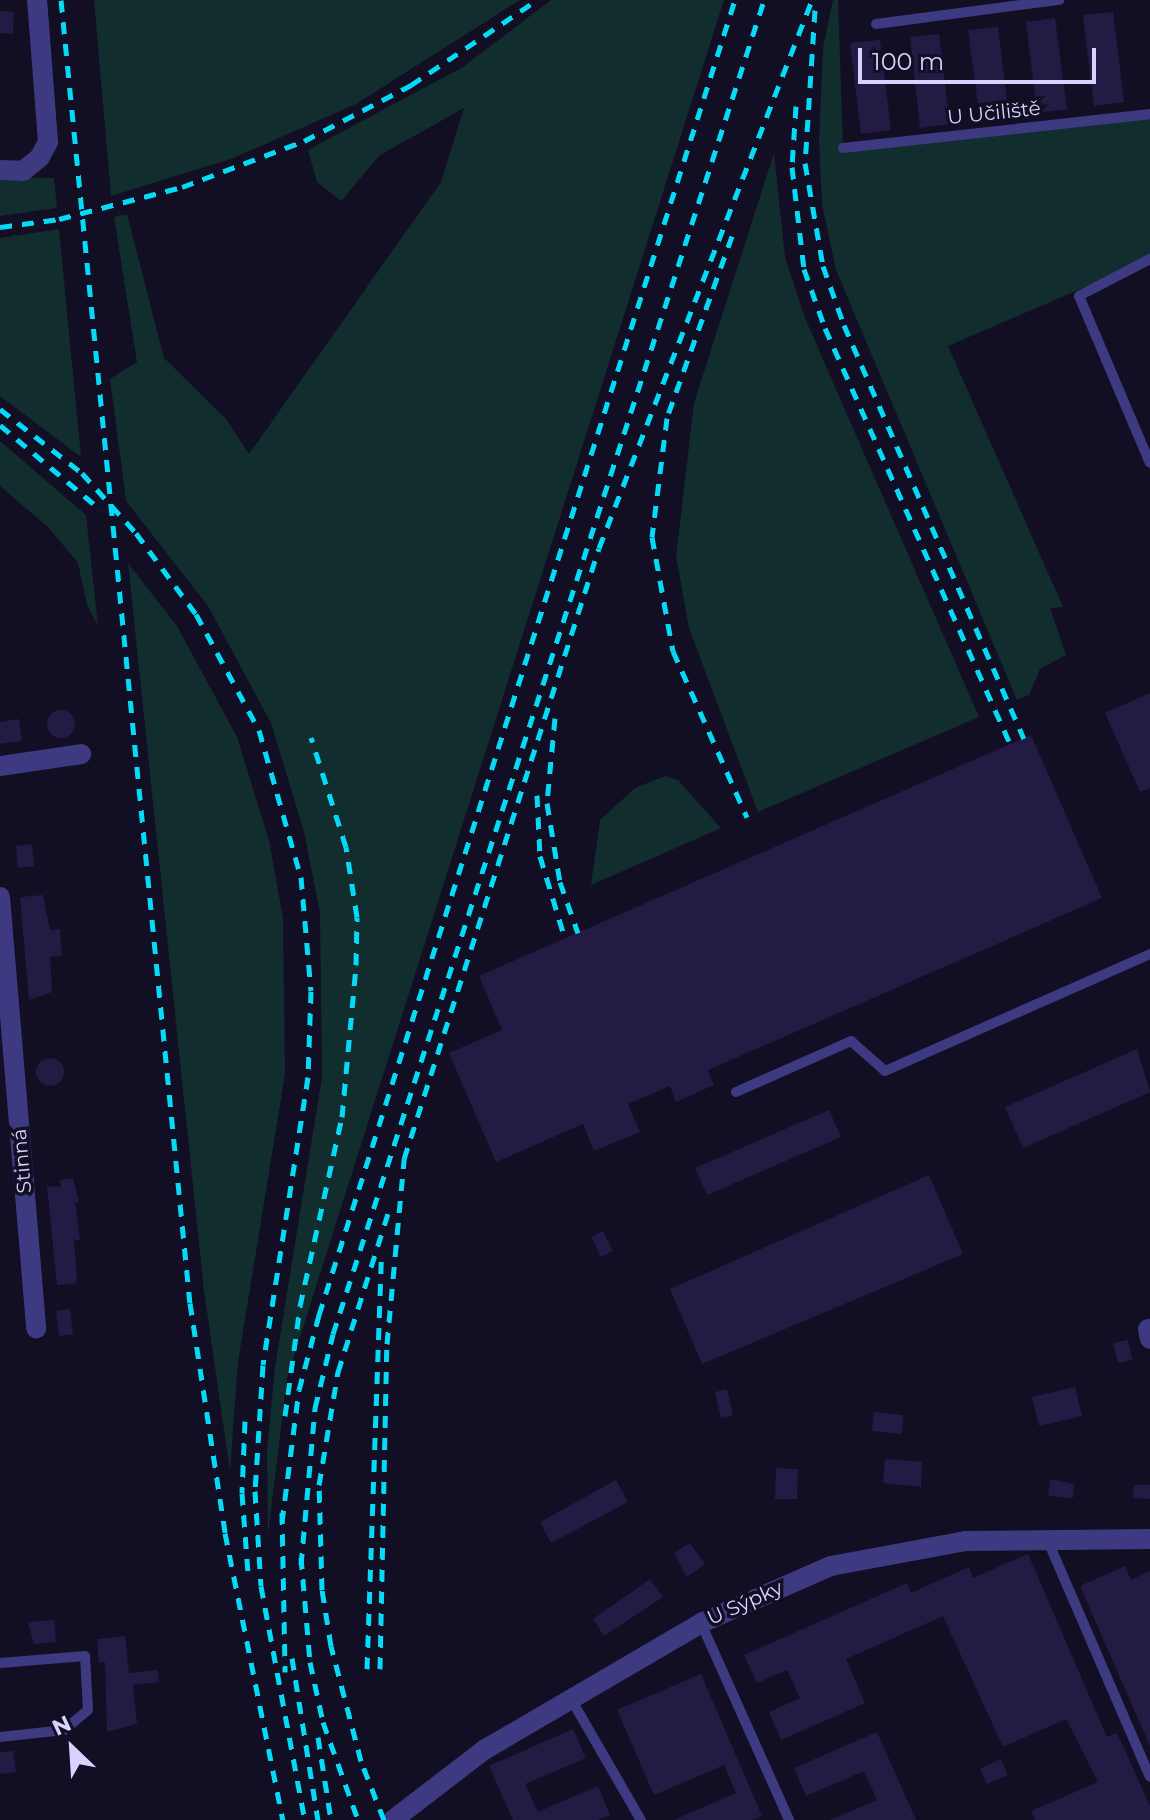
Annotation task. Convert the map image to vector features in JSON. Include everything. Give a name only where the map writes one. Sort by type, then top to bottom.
[{"type":"street","points":[[0,170],[23,171],[40,157],[48,142],[46,82],[37,0]]},
{"type":"street","points":[[0,766],[81,754]]},
{"type":"street","name":"Stinná","points":[[0,897],[3,972],[36,1329]]},
{"type":"street","name":"U Sýpky","points":[[393,1820],[484,1750],[701,1623],[831,1566],[966,1541],[1046,1537],[1150,1539]]},
{"type":"lane","points":[[876,24],[1059,0]]},
{"type":"lane","name":"U Učiliště","points":[[843,148],[1150,114]]},
{"type":"lane","points":[[1150,259],[1079,296],[1150,463]]},
{"type":"lane","points":[[736,1092],[851,1041],[885,1071],[1150,954]]},
{"type":"lane","points":[[1046,1537],[1149,1772]]},
{"type":"lane","points":[[701,1623],[789,1820]]},
{"type":"lane","points":[[0,1663],[85,1656],[88,1710],[64,1730],[0,1737]]},
{"type":"lane","points":[[571,1699],[641,1820]]},
{"type":"green space","points":[[94,0],[520,0],[356,104],[231,159],[111,196]]},
{"type":"green space","points":[[551,0],[724,0],[287,1378],[268,1535],[267,1451],[275,1367],[322,1077],[320,913],[304,832],[271,723],[208,606],[126,501],[110,379],[137,362],[114,217],[127,214],[164,358],[226,419],[249,454],[441,182],[464,108],[380,155],[341,201],[317,182],[308,150],[463,67]]},
{"type":"green space","points":[[833,0],[838,0],[843,147],[1150,114],[1150,259],[948,346],[1063,607],[1050,608],[1066,655],[1040,669],[1029,695],[1017,700],[836,270],[822,204],[819,141],[823,48]]},
{"type":"green space","points":[[774,153],[785,257],[805,318],[979,717],[758,812],[689,628],[676,556],[694,403]]},
{"type":"green space","points":[[0,177],[54,178],[57,208],[0,216]]},
{"type":"green space","points":[[59,229],[81,457],[0,396],[0,238]]},
{"type":"green space","points":[[0,441],[86,515],[98,626],[87,605],[78,563],[48,527],[0,486]]},
{"type":"green space","points":[[128,563],[177,626],[237,737],[269,840],[283,918],[285,1074],[238,1362],[230,1471],[204,1291]]},
{"type":"green space","points":[[665,776],[678,780],[721,828],[591,885],[600,820],[635,788]]},
{"type":"building","points":[[0,11],[14,12],[13,34],[0,33]]},
{"type":"building","points":[[1113,12],[1124,102],[1094,106],[1083,15]]},
{"type":"building","points":[[1055,18],[1067,109],[1037,113],[1026,22]]},
{"type":"building","points":[[998,27],[1009,117],[980,120],[968,30]]},
{"type":"building","points":[[939,34],[950,124],[920,128],[910,37]]},
{"type":"building","points":[[880,40],[891,130],[861,134],[850,43]]},
{"type":"building","points":[[1150,693],[1150,788],[1140,792],[1105,713]]},
{"type":"building","points":[[61,710],[71,714],[75,724],[71,734],[61,738],[51,734],[47,724],[51,714]]},
{"type":"building","points":[[19,719],[22,741],[0,744],[0,722]]},
{"type":"building","points":[[1031,735],[1102,898],[708,1070],[714,1085],[676,1102],[670,1086],[628,1104],[640,1132],[594,1151],[583,1124],[496,1162],[449,1053],[502,1030],[479,976]]},
{"type":"building","points":[[32,844],[34,866],[18,868],[16,846]]},
{"type":"building","points":[[43,895],[50,930],[60,929],[62,956],[50,957],[52,992],[29,1000],[20,897]]},
{"type":"building","points":[[1137,1049],[1150,1092],[1023,1148],[1005,1107]]},
{"type":"building","points":[[50,1058],[60,1062],[64,1072],[60,1082],[50,1086],[40,1082],[36,1072],[40,1062]]},
{"type":"building","points":[[829,1110],[841,1137],[707,1195],[695,1168]]},
{"type":"building","points":[[929,1175],[963,1254],[702,1364],[670,1289]]},
{"type":"building","points":[[73,1178],[79,1202],[75,1202],[80,1240],[74,1240],[77,1277],[75,1284],[57,1285],[47,1186],[61,1187],[60,1180]]},
{"type":"building","points":[[603,1231],[613,1251],[601,1257],[591,1237]]},
{"type":"building","points":[[70,1309],[73,1334],[59,1336],[56,1311]]},
{"type":"building","points":[[1128,1340],[1132,1360],[1118,1363],[1113,1343]]},
{"type":"building","points":[[1075,1387],[1082,1416],[1039,1426],[1032,1397]]},
{"type":"building","points":[[727,1389],[733,1415],[721,1418],[715,1392]]},
{"type":"building","points":[[874,1412],[903,1415],[902,1434],[872,1431]]},
{"type":"building","points":[[885,1459],[922,1462],[921,1487],[883,1483]]},
{"type":"building","points":[[776,1468],[798,1469],[797,1499],[775,1499]]},
{"type":"building","points":[[1050,1479],[1074,1484],[1073,1498],[1048,1496]]},
{"type":"building","points":[[616,1480],[628,1502],[551,1543],[540,1522]]},
{"type":"building","points":[[1134,1485],[1150,1485],[1150,1499],[1133,1498]]},
{"type":"building","points":[[690,1543],[705,1564],[687,1577],[674,1553]]},
{"type":"building","points":[[1028,1554],[1107,1737],[1117,1733],[1150,1806],[1150,1820],[1035,1820],[1031,1811],[1098,1782],[1066,1719],[1003,1747],[943,1616],[846,1659],[865,1703],[781,1740],[769,1712],[800,1698],[787,1670],[757,1683],[744,1655],[907,1583],[911,1593],[969,1567],[973,1578]]},
{"type":"building","points":[[1125,1566],[1131,1580],[1150,1571],[1150,1746],[1080,1586]]},
{"type":"building","points":[[650,1579],[663,1597],[604,1636],[593,1619]]},
{"type":"building","points":[[54,1620],[56,1642],[34,1644],[28,1622]]},
{"type":"building","points":[[125,1636],[129,1673],[157,1670],[159,1682],[133,1685],[137,1724],[107,1732],[105,1662],[99,1663],[97,1639]]},
{"type":"building","points":[[701,1674],[762,1816],[752,1820],[674,1820],[736,1793],[724,1765],[654,1795],[617,1710]]},
{"type":"building","points":[[573,1729],[586,1758],[525,1784],[538,1812],[598,1786],[610,1815],[598,1820],[513,1820],[489,1766]]},
{"type":"building","points":[[877,1732],[916,1820],[830,1820],[877,1800],[864,1771],[806,1796],[794,1768]]},
{"type":"building","points":[[13,1751],[16,1772],[0,1774],[0,1752]]},
{"type":"building","points":[[1001,1759],[1008,1775],[987,1784],[980,1769]]},
{"type":"railway","points":[[61,0],[190,1303],[225,1533],[283,1820]]},
{"type":"railway","points":[[0,227],[59,219],[182,187],[304,141],[411,85],[537,0]]},
{"type":"railway","points":[[282,1522],[299,1390],[319,1315],[735,0]]},
{"type":"railway","points":[[301,1565],[315,1408],[333,1334],[764,0]]},
{"type":"railway","points":[[380,1669],[387,1344],[404,1159],[599,548],[812,0]]},
{"type":"railway","points":[[815,10],[805,163],[823,266],[844,325],[1024,739]]},
{"type":"railway","points":[[796,106],[792,167],[804,269],[825,328],[1011,745]]},
{"type":"railway","points":[[732,236],[667,418],[652,537],[673,651],[747,817]]},
{"type":"railway","points":[[0,409],[82,473],[136,533],[196,614],[259,730],[301,877],[311,991],[308,1077],[263,1365],[255,1491],[261,1586],[305,1820]]},
{"type":"railway","points":[[0,425],[101,510]]},
{"type":"railway","points":[[555,718],[547,803],[560,882],[578,933]]},
{"type":"railway","points":[[285,1416],[300,1306],[342,1117],[356,965],[357,917],[346,847],[311,737]]},
{"type":"railway","points":[[537,795],[540,856],[565,939]]},
{"type":"railway","points":[[384,1820],[361,1761],[331,1646],[322,1590],[319,1485],[338,1372],[390,1207]]},
{"type":"railway","points":[[367,1669],[381,1261]]},
{"type":"railway","points":[[245,1421],[242,1493],[248,1572]]},
{"type":"railway","points":[[282,1512],[285,1672]]},
{"type":"railway","points":[[301,1557],[310,1662],[323,1722],[358,1820]]},
{"type":"railway","points":[[292,1658],[318,1820]]},
{"type":"railway","points":[[318,1737],[331,1820]]}]
